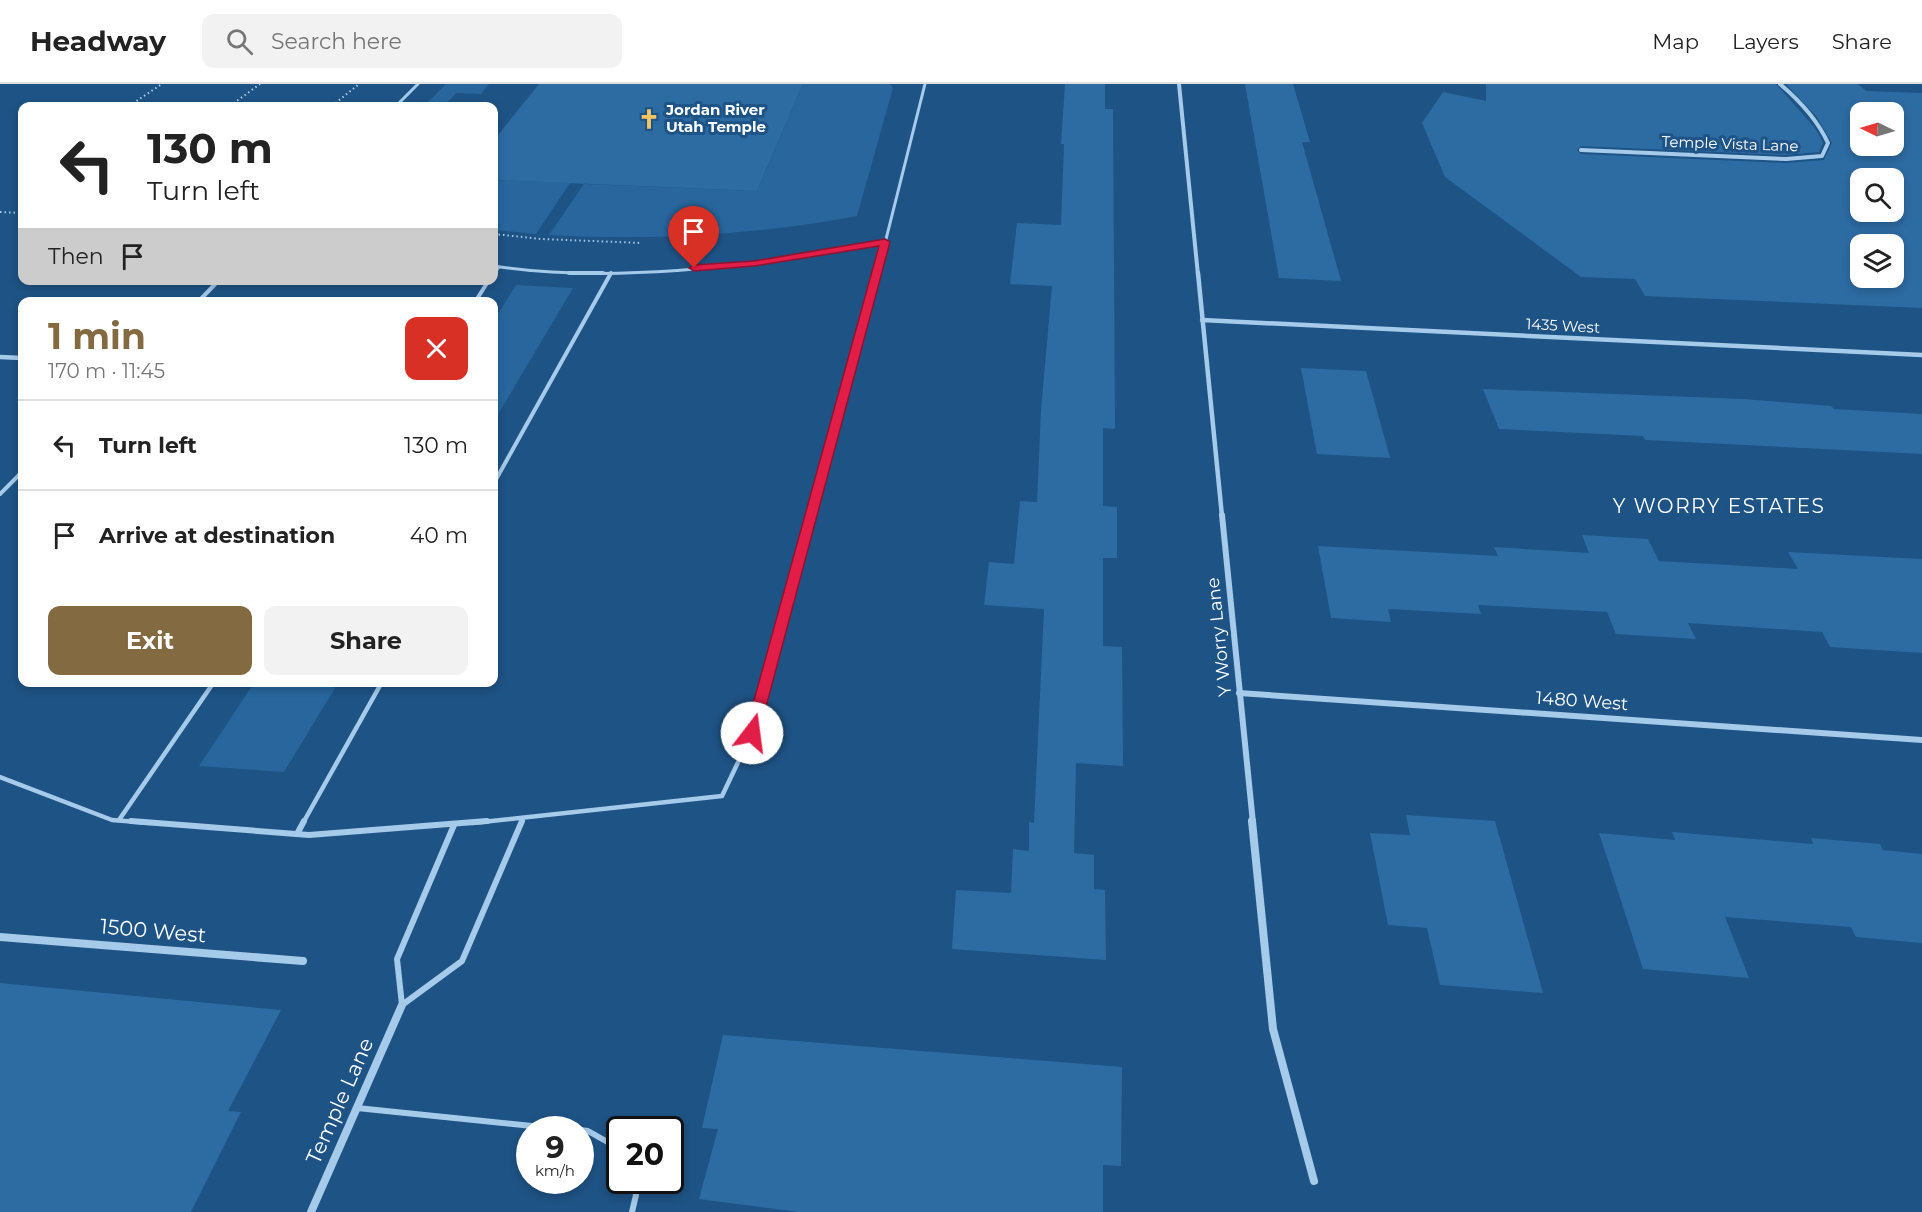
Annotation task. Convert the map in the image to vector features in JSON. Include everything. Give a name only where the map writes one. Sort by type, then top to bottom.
[{"type":"street","name":"Y Worry Lane","points":[[1179,84],[1273,1029],[1314,1181]]},
{"type":"street","name":"Temple Vista Lane","points":[[1581,150],[1786,159],[1822,156],[1826,152],[1828,143],[1819,124],[1804,105],[1780,84]]},
{"type":"street","name":"1435 West","points":[[1202,320],[1922,355]]},
{"type":"street","points":[[0,357],[18,358]]},
{"type":"street","name":"1480 West","points":[[1239,693],[1922,740]]},
{"type":"street","name":"1500 West","points":[[0,937],[303,961]]},
{"type":"street","name":"Temple Lane","points":[[311,1212],[402,1005]]},
{"type":"lane","points":[[400,102],[418,84]]},
{"type":"lane","points":[[0,777],[119,820],[297,834],[454,825],[722,796],[752,733],[885,242],[925,84]]},
{"type":"lane","points":[[499,267],[521,271],[611,273],[754,263],[885,242]]},
{"type":"lane","points":[[498,476],[611,273]]},
{"type":"lane","points":[[203,297],[214,285]]},
{"type":"lane","points":[[0,494],[18,476]]},
{"type":"lane","points":[[119,820],[211,687]]},
{"type":"lane","points":[[297,834],[379,687]]},
{"type":"lane","points":[[402,1005],[462,961],[523,818]]},
{"type":"lane","points":[[402,1005],[397,959],[454,825]]},
{"type":"lane","points":[[357,1108],[516,1124]]},
{"type":"lane","points":[[632,1212],[636,1194]]},
{"type":"path","points":[[135,102],[162,84]]},
{"type":"path","points":[[235,102],[260,84]]},
{"type":"path","points":[[337,102],[359,84]]},
{"type":"path","points":[[0,212],[18,213]]},
{"type":"path","points":[[498,234],[541,239],[648,242]]},
{"type":"shaded area","points":[[446,84],[489,84],[481,94],[456,93],[448,102],[428,102]]},
{"type":"shaded area","points":[[803,84],[890,84],[893,88],[857,216],[780,228],[704,235],[588,237],[549,235],[584,184],[757,191]]},
{"type":"shaded area","points":[[498,180],[570,183],[536,234],[498,230]]},
{"type":"shaded area","points":[[516,285],[573,288],[498,414],[498,314]]},
{"type":"shaded area","points":[[251,687],[336,687],[284,772],[199,766]]},
{"type":"building","name":"Jordan River Utah Temple","points":[[539,84],[803,84],[757,191],[498,180],[498,135]]},
{"type":"building","points":[[1065,84],[1105,84],[1105,109],[1113,109],[1115,429],[1103,428],[1103,506],[1117,507],[1117,558],[1103,558],[1103,646],[1122,647],[1123,766],[1076,763],[1074,853],[1094,855],[1094,889],[1105,890],[1106,960],[952,949],[956,890],[1011,893],[1013,849],[1029,851],[1029,822],[1034,823],[1044,609],[984,605],[989,562],[1014,564],[1020,501],[1037,502],[1041,410],[1052,286],[1010,284],[1017,223],[1061,225],[1064,144],[1061,144]]},
{"type":"building","points":[[1245,84],[1293,84],[1310,142],[1302,142],[1341,281],[1279,278]]},
{"type":"building","points":[[1486,84],[1776,84],[1815,128],[1823,143],[1819,152],[1786,155],[1581,146],[1577,150],[1581,154],[1786,163],[1824,160],[1832,143],[1816,116],[1786,84],[1858,84],[1866,91],[1922,93],[1922,308],[1645,296],[1635,279],[1581,277],[1445,177],[1422,123],[1443,92],[1486,101]]},
{"type":"building","points":[[1301,368],[1366,371],[1390,458],[1317,454]]},
{"type":"building","points":[[1483,389],[1744,399],[1831,406],[1834,409],[1922,414],[1922,454],[1645,440],[1643,436],[1499,429]]},
{"type":"building","points":[[1582,535],[1648,539],[1659,561],[1798,569],[1788,552],[1922,559],[1922,653],[1830,647],[1822,632],[1688,623],[1696,639],[1616,634],[1607,612],[1478,605],[1481,614],[1388,609],[1391,622],[1331,618],[1318,546],[1498,556],[1494,547],[1589,553]]},
{"type":"building","points":[[1406,815],[1495,821],[1543,993],[1440,985],[1427,928],[1388,925],[1370,833],[1410,835]]},
{"type":"building","points":[[1672,832],[1813,844],[1811,838],[1880,844],[1883,850],[1922,854],[1922,943],[1856,937],[1851,927],[1725,917],[1749,978],[1643,969],[1599,833],[1675,840]]},
{"type":"building","points":[[0,983],[281,1010],[228,1111],[241,1112],[191,1212],[0,1212]]},
{"type":"building","points":[[723,1035],[1122,1067],[1121,1166],[1103,1165],[1103,1212],[799,1212],[699,1199],[718,1129],[702,1128]]},
{"type":"place","name":"Jordan River Utah Temple","points":[[649,119]]},
{"type":"district","name":"Y WORRY ESTATES","points":[[1719,506]]},
{"type":"route","points":[[694,268],[754,263],[885,242],[752,733]]}]
